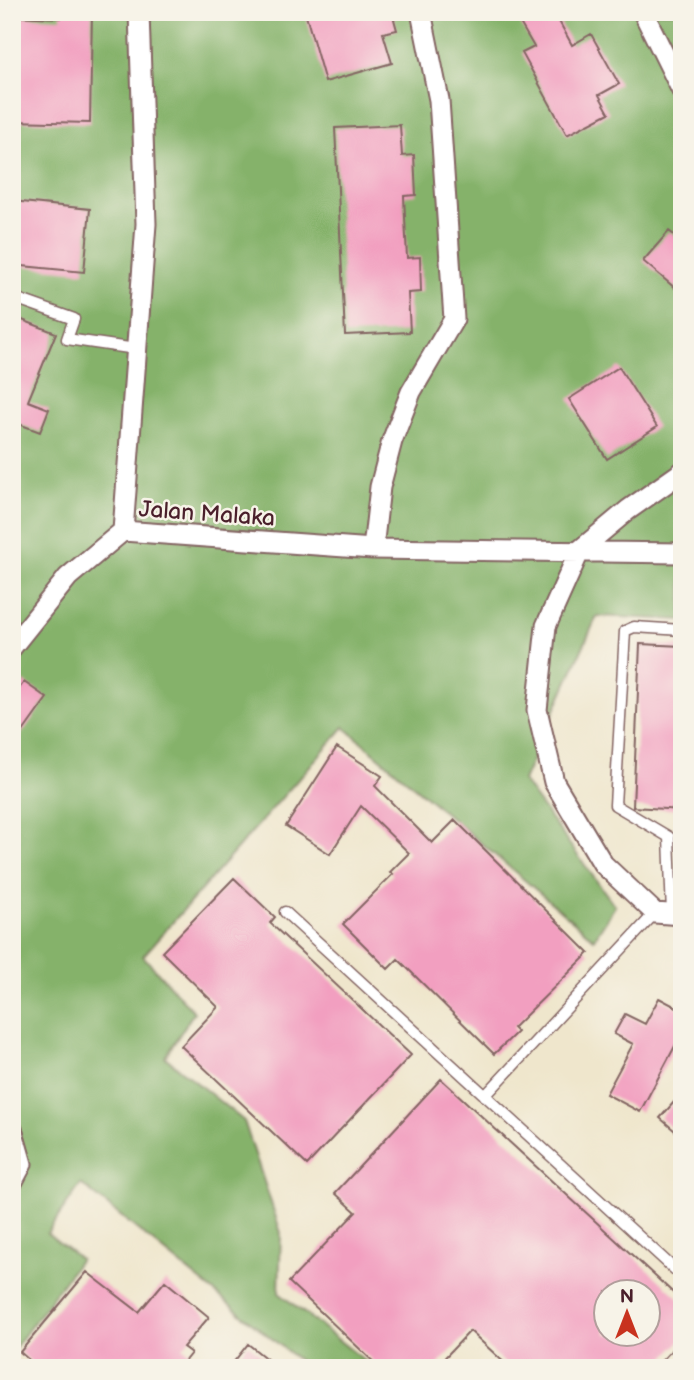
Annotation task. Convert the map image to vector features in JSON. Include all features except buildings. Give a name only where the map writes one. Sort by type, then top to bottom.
[{"type":"street","name":"Jalan Malaka","points":[[139,12],[146,224],[123,531],[373,549],[682,553]]},
{"type":"street","points":[[373,549],[380,487],[392,441],[411,392],[454,319],[439,100],[421,12]]},
{"type":"street","points":[[643,12],[682,91]]},
{"type":"street","points":[[670,914],[603,864],[554,782],[537,710],[546,626],[580,550],[628,510],[682,472]]},
{"type":"street","points":[[12,648],[68,577],[123,531]]},
{"type":"street","points":[[12,1129],[22,1164],[12,1182]]},
{"type":"lane","points":[[12,297],[74,319],[67,339],[136,349]]},
{"type":"lane","points":[[485,1096],[670,914],[669,837],[615,805],[625,631],[635,627],[682,630]]},
{"type":"lane","points":[[285,912],[682,1276]]},
{"type":"green space","points":[[12,12],[682,12],[682,620],[597,616],[523,781],[615,906],[594,939],[344,727],[143,956],[194,1012],[165,1057],[244,1121],[281,1233],[279,1293],[374,1368],[308,1368],[81,1184],[47,1233],[80,1259],[12,1352]]}]
